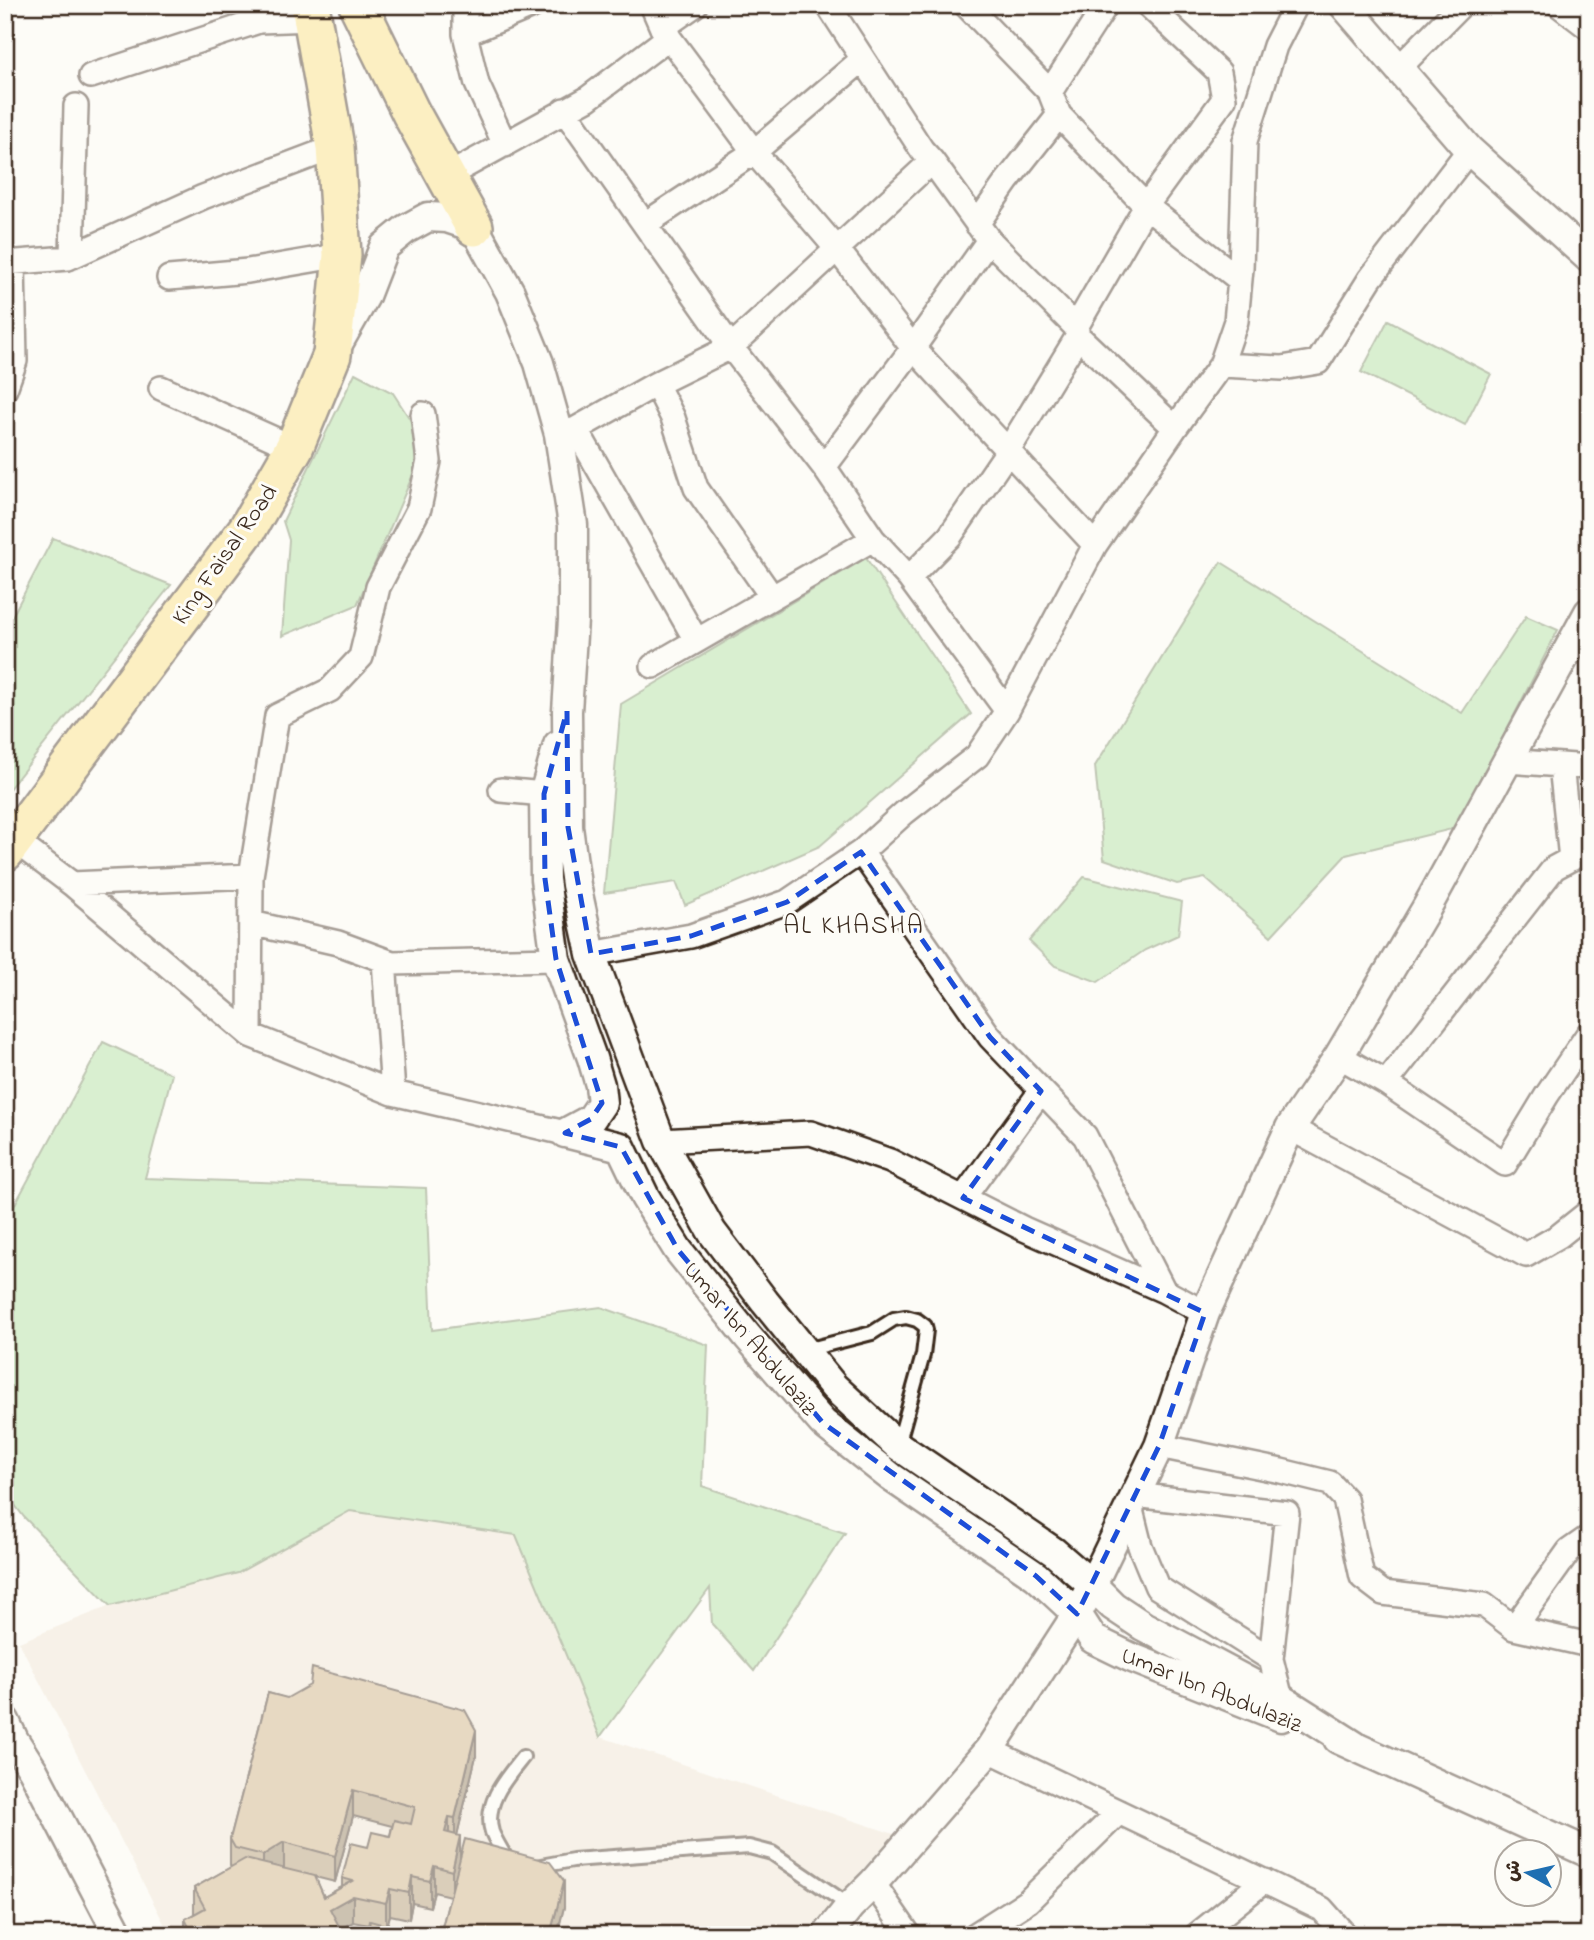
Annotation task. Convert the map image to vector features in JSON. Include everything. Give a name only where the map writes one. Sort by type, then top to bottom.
[{"type":"main road","points":[[358,5],[411,113],[474,227]]},
{"type":"main road","name":"King Faisal Road","points":[[10,846],[248,528],[294,448],[332,355],[342,255],[335,147],[312,12]]},
{"type":"street","points":[[465,5],[465,34],[477,83],[505,145]]},
{"type":"street","points":[[465,34],[534,5]]},
{"type":"street","points":[[652,5],[666,33],[754,152],[837,249],[913,348],[1095,545]]},
{"type":"street","points":[[447,176],[587,99],[695,5]]},
{"type":"street","points":[[828,5],[922,150],[983,232],[1174,428]]},
{"type":"street","points":[[966,5],[1050,92],[1059,115],[1146,206],[1240,280]]},
{"type":"street","points":[[1050,92],[1106,5]]},
{"type":"street","points":[[909,578],[950,536],[1007,451],[1146,206],[1224,99],[1219,72],[1148,5]]},
{"type":"street","points":[[591,954],[691,936],[787,902],[861,852],[904,813],[977,756],[1007,711],[1095,545],[1174,428],[1221,365],[1236,320],[1245,141],[1275,46],[1296,5]]},
{"type":"street","points":[[1343,5],[1469,150],[1589,258]]},
{"type":"street","points":[[1399,68],[1461,5]]},
{"type":"street","points":[[1559,5],[1589,28]]},
{"type":"street","points":[[91,76],[259,20],[312,12]]},
{"type":"street","points":[[645,224],[754,152],[863,59]]},
{"type":"street","points":[[72,257],[76,106]]},
{"type":"street","points":[[564,110],[731,347],[824,467],[873,539],[909,578],[1007,711]]},
{"type":"street","points":[[824,467],[913,348],[983,232],[1007,181],[1059,115]]},
{"type":"street","points":[[5,389],[10,361],[9,263],[72,257],[203,197],[335,147]]},
{"type":"street","points":[[1221,365],[1282,368],[1318,362],[1370,279],[1469,150]]},
{"type":"street","points":[[696,640],[568,432],[731,347],[932,162]]},
{"type":"street","points":[[332,355],[365,296],[384,247],[405,229],[428,218],[447,218],[474,227]]},
{"type":"street","name":"Umar Ibn Abdulaziz","points":[[474,227],[510,292],[568,432],[573,525],[573,620],[567,711],[568,827],[576,885],[591,954],[661,1141],[712,1232],[834,1387],[897,1445],[1054,1552],[1113,1606],[1143,1626],[1281,1699],[1355,1746]]},
{"type":"street","points":[[169,278],[248,271],[342,255]]},
{"type":"street","points":[[656,384],[673,418],[696,488],[772,597]]},
{"type":"street","points":[[162,388],[294,448]]},
{"type":"street","points":[[250,1035],[251,876],[277,716],[330,690],[361,657],[378,587],[419,508],[429,461],[423,414]]},
{"type":"street","points":[[653,666],[873,539]]},
{"type":"street","points":[[827,1935],[989,1750],[1077,1614],[1159,1446],[1205,1313],[1290,1128],[1339,1056],[1426,909],[1589,612]]},
{"type":"street","name":"Umar Ibn Abdulaziz","points":[[565,1133],[591,1119],[602,1103],[600,1084],[592,1058],[556,959],[545,879],[544,794],[567,711]]},
{"type":"street","points":[[1507,761],[1589,767]]},
{"type":"street","points":[[1386,1083],[1554,868],[1580,854],[1561,765]]},
{"type":"street","points":[[501,790],[544,794]]},
{"type":"street","points":[[10,846],[72,884],[250,1035],[393,1093],[565,1133]]},
{"type":"street","points":[[861,852],[990,1037],[1085,1136],[1164,1292]]},
{"type":"street","points":[[72,884],[251,876]]},
{"type":"street","points":[[251,923],[338,943],[392,962],[556,959]]},
{"type":"street","points":[[384,960],[393,1093]]},
{"type":"street","points":[[1339,1056],[1386,1083],[1505,1164],[1589,1033]]},
{"type":"street","points":[[963,1198],[1041,1091]]},
{"type":"street","points":[[1290,1128],[1525,1255],[1559,1236],[1589,1212]]},
{"type":"street","name":"Umar Ibn Abdulaziz","points":[[565,1133],[621,1147],[645,1197],[678,1250],[748,1337],[823,1423],[891,1477],[1036,1576],[1077,1614],[1093,1639],[1130,1657],[1355,1746],[1589,1853]]},
{"type":"street","points":[[661,1141],[811,1133],[891,1161],[1024,1229],[1205,1313]]},
{"type":"street","points":[[1159,1446],[1330,1483],[1345,1499],[1362,1577],[1382,1593],[1484,1605],[1514,1628],[1589,1645]]},
{"type":"street","points":[[1133,1501],[1140,1546],[1157,1587],[1271,1659]]},
{"type":"street","points":[[1133,1501],[1287,1513],[1271,1659],[1281,1699]]},
{"type":"street","points":[[1514,1628],[1569,1551],[1589,1537]]},
{"type":"street","points":[[5,1721],[119,1935]]},
{"type":"street","points":[[989,1750],[1322,1909],[1345,1935]]},
{"type":"street","points":[[975,1935],[1028,1901],[1119,1812]]},
{"type":"street","points":[[1197,1935],[1264,1881]]},
{"type":"street","points":[[873,1883],[909,1935]]},
{"type":"lane","points":[[804,1351],[872,1333],[894,1319],[906,1317],[925,1326],[923,1354],[897,1445]]},
{"type":"lane","points":[[523,1757],[499,1787],[491,1811],[491,1830],[509,1864],[536,1867],[573,1860],[750,1847],[772,1853],[850,1906]]},
{"type":"highlighted area","points":[[567,711],[568,827],[591,954],[691,936],[787,902],[861,852],[990,1037],[1041,1091],[963,1198],[1205,1313],[1159,1446],[1077,1614],[1036,1576],[823,1423],[678,1250],[621,1147],[565,1133],[591,1119],[602,1103],[556,959],[545,879],[544,794]]},
{"type":"shaded area","points":[[350,1511],[516,1535],[601,1737],[894,1834],[804,1935],[170,1935],[19,1642],[110,1606],[238,1573]]},
{"type":"green space","points":[[1388,320],[1491,374],[1465,425],[1361,372]]},
{"type":"green space","points":[[355,373],[393,393],[415,427],[415,470],[357,605],[282,636],[289,540],[283,521]]},
{"type":"green space","points":[[53,538],[171,585],[5,794],[5,630]]},
{"type":"green space","points":[[866,558],[971,714],[820,846],[685,905],[676,882],[604,893],[621,704]]},
{"type":"green space","points":[[1221,562],[1462,713],[1526,616],[1558,630],[1456,828],[1346,855],[1271,936],[1205,878],[1177,884],[1104,859],[1095,766]]},
{"type":"green space","points":[[1084,877],[1182,902],[1178,935],[1145,950],[1098,982],[1055,966],[1029,941]]},
{"type":"green space","points":[[103,1042],[172,1074],[145,1178],[426,1188],[432,1330],[601,1307],[708,1345],[702,1486],[845,1533],[754,1671],[712,1624],[710,1588],[600,1737],[516,1535],[350,1511],[238,1573],[110,1606],[24,1517],[5,1492],[5,1207],[13,1208]]},
{"type":"building","points":[[312,1668],[465,1710],[476,1730],[455,1818],[449,1817],[445,1832],[460,1836],[452,1871],[434,1866],[430,1881],[412,1877],[409,1893],[390,1889],[386,1903],[353,1896],[330,1909],[340,1928],[338,1935],[193,1935],[185,1919],[205,1908],[194,1888],[245,1859],[315,1876],[324,1897],[353,1881],[342,1878],[351,1843],[368,1847],[372,1832],[390,1836],[394,1820],[411,1824],[415,1807],[353,1790],[335,1856],[284,1842],[263,1855],[235,1848],[230,1839],[268,1693],[287,1698],[310,1685]]},
{"type":"building","points":[[465,1839],[550,1862],[564,1881],[550,1935],[440,1935]]},
{"type":"building","points":[[370,1921],[421,1935],[367,1935]]},
{"type":"district","name":"AL KHASHA","points":[[854,924]]}]
